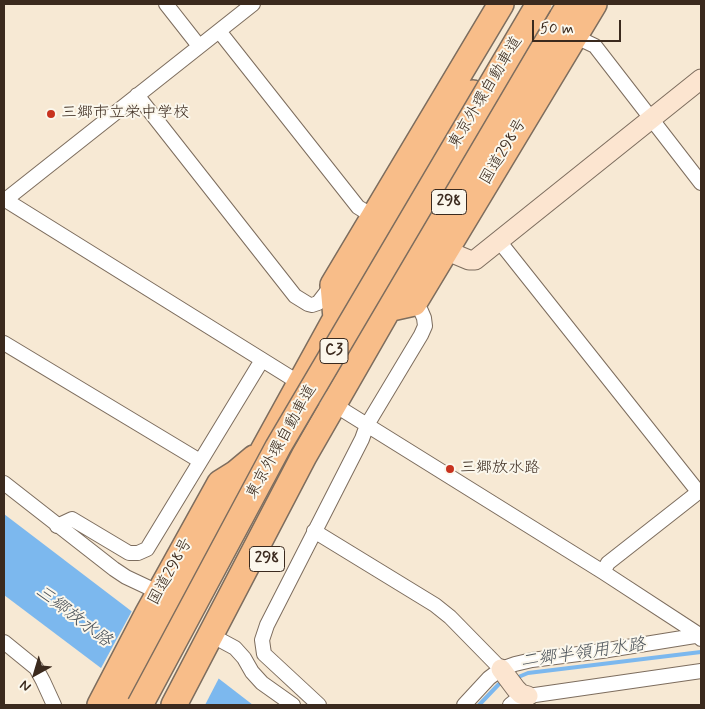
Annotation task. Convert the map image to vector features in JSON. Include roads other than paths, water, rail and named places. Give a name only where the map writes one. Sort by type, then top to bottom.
[{"type":"highway","points":[[336,318],[333,285],[501,4]]},
{"type":"highway","name":"国道298号","points":[[126,705],[162,606],[220,483],[236,473],[260,453],[336,318],[528,4]]},
{"type":"highway","name":"東京外環自動車道","points":[[140,705],[278,447],[539,4]]},
{"type":"highway","name":"東京外環自動車道","points":[[158,705],[287,462],[445,189],[557,4]]},
{"type":"highway","name":"国道298号","points":[[174,705],[215,642],[291,516],[303,486],[304,456],[387,309],[450,200],[570,4]]},
{"type":"highway","name":"国道298号","points":[[414,303],[594,4]]},
{"type":"highway","points":[[387,309],[414,303]]},
{"type":"highway","name":"国道298号","points":[[100,705],[162,606]]},
{"type":"highway","name":"国道298号","points":[[188,705],[215,642]]},
{"type":"street","points":[[166,4],[199,46]]},
{"type":"street","points":[[253,4],[4,200],[603,572],[700,636]]},
{"type":"street","points":[[220,31],[358,206],[374,217]]},
{"type":"street","points":[[574,36],[595,46],[701,183]]},
{"type":"street","points":[[445,250],[469,260],[475,260],[701,79]]},
{"type":"street","points":[[137,95],[295,296],[312,305],[318,303],[333,285]]},
{"type":"street","points":[[498,241],[690,481],[701,491],[608,563],[603,572]]},
{"type":"street","points":[[319,705],[264,654],[262,640],[267,625],[362,439],[367,425],[425,326],[422,311],[414,303]]},
{"type":"street","points":[[4,343],[200,462]]},
{"type":"street","points":[[57,526],[72,519],[129,553],[138,553],[147,549],[262,360]]},
{"type":"street","points":[[4,483],[162,606]]},
{"type":"street","points":[[314,532],[435,605],[450,617],[501,669],[521,694],[534,701]]},
{"type":"street","points":[[464,705],[489,678],[501,669],[532,660],[700,636]]},
{"type":"street","points":[[4,642],[36,668],[54,705]]},
{"type":"street","points":[[215,642],[235,648],[262,683],[293,705]]},
{"type":"street","points":[[510,705],[515,701],[534,701],[701,671]]},
{"type":"water","name":"三郷放水路","points":[[4,514],[253,705],[150,705],[4,595]]},
{"type":"waterway","name":"二郷半領用水路","points":[[516,678],[528,673],[701,652]]},
{"type":"waterway","name":"二郷半領用水路","points":[[479,705],[499,684],[504,682]]},
{"type":"place","name":"三郷市立栄中学校","points":[[51,114]]},
{"type":"place","name":"三郷放水路","points":[[450,469]]}]
